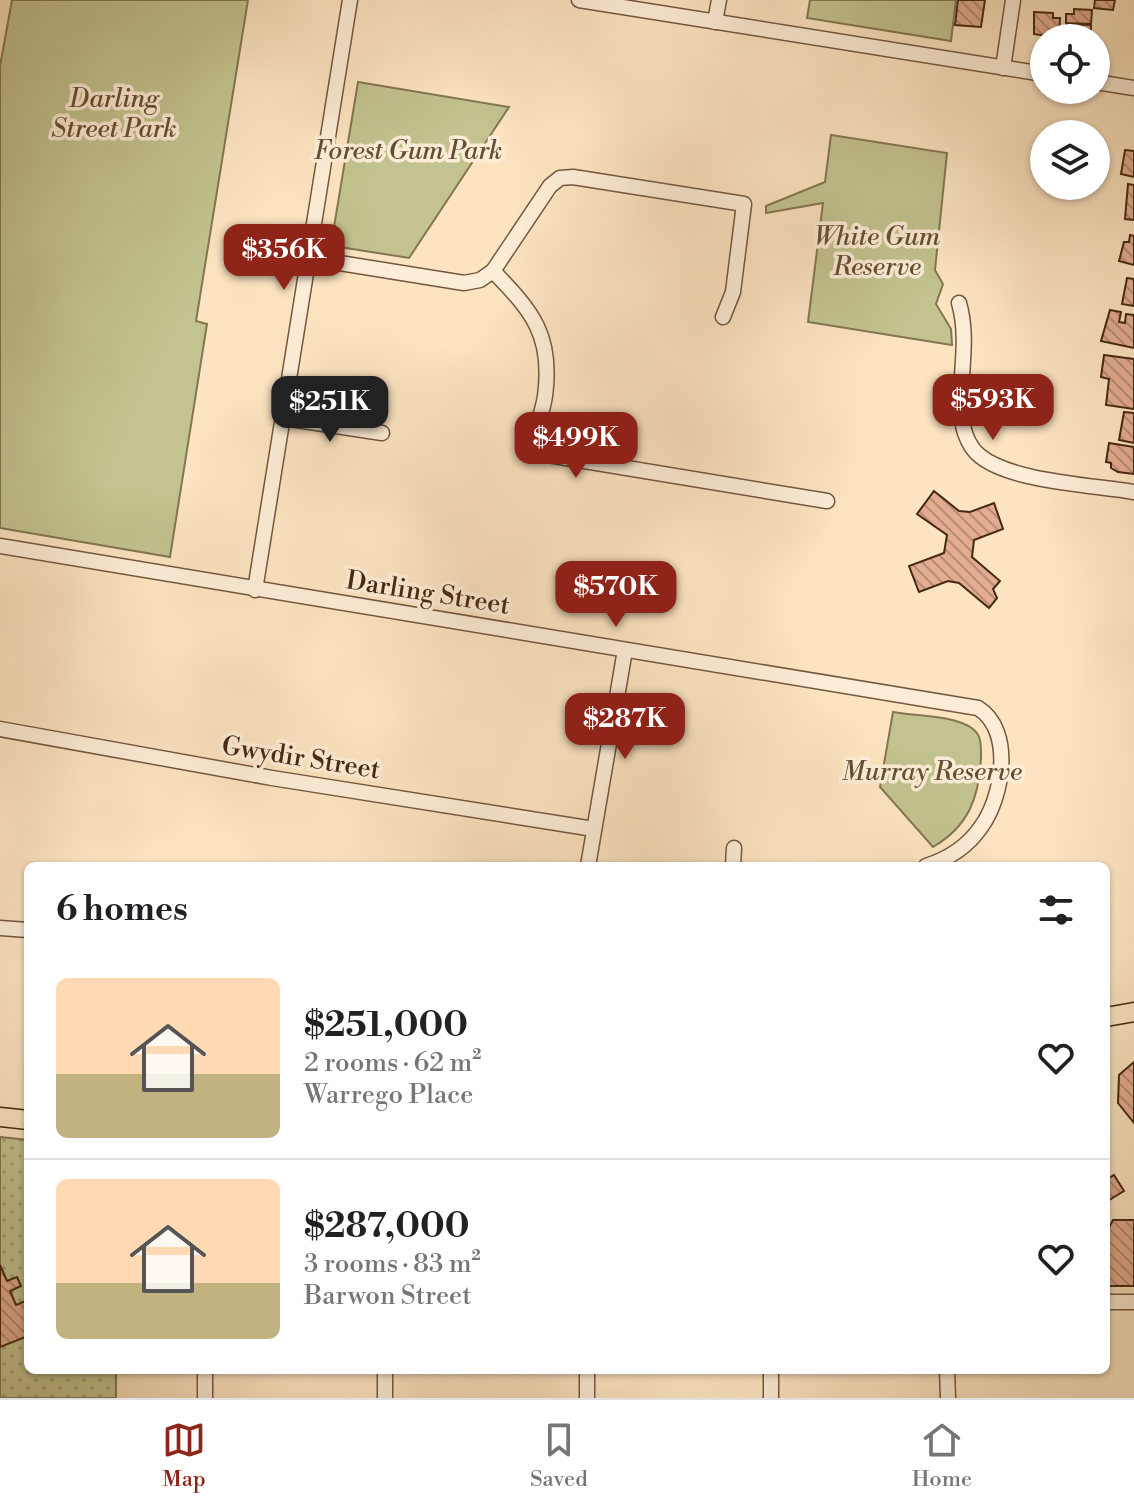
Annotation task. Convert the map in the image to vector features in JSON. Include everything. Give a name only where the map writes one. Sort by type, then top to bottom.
[{"type":"main road","points":[[1110,1016],[1134,1012]]},
{"type":"main road","points":[[0,1117],[24,1120]]},
{"type":"street","points":[[255,590],[350,0]]},
{"type":"street","points":[[579,0],[1030,72]]},
{"type":"street","points":[[715,22],[719,0]]},
{"type":"street","points":[[1003,68],[1013,0]]},
{"type":"street","points":[[1110,84],[1134,88]]},
{"type":"street","points":[[309,258],[464,283],[480,280],[493,271],[550,186],[564,177],[744,204],[733,292],[723,317]]},
{"type":"street","points":[[493,271],[526,305],[542,333],[546,373],[536,450],[560,459],[827,501]]},
{"type":"street","points":[[959,303],[965,343],[961,408],[966,436],[979,455],[1013,472],[1134,492]]},
{"type":"street","points":[[284,418],[382,433]]},
{"type":"street","name":"Darling Street","points":[[0,546],[972,706],[991,712],[1000,742],[998,775],[991,808],[968,842],[933,862]]},
{"type":"street","points":[[589,862],[625,650]]},
{"type":"street","name":"Gwydir Street","points":[[0,729],[272,778],[594,829]]},
{"type":"street","points":[[733,862],[734,848]]},
{"type":"street","points":[[0,928],[24,930]]},
{"type":"street","points":[[1110,1302],[1134,1302]]},
{"type":"street","points":[[205,1374],[205,1398]]},
{"type":"street","points":[[385,1374],[385,1398]]},
{"type":"street","points":[[587,1374],[587,1398]]},
{"type":"street","points":[[771,1374],[771,1398]]},
{"type":"street","points":[[947,1374],[948,1398]]},
{"type":"green space","name":"Darling Street Park","points":[[12,0],[248,0],[196,321],[207,324],[170,557],[0,528],[0,66]]},
{"type":"green space","points":[[810,0],[956,0],[951,41],[807,18]]},
{"type":"green space","name":"Forest Gum Park","points":[[358,82],[509,107],[409,258],[340,247],[333,233]]},
{"type":"green space","name":"White Gum Reserve","points":[[831,135],[947,153],[935,270],[943,284],[936,304],[951,329],[952,345],[808,322],[823,203],[766,213],[766,206],[825,182]]},
{"type":"green space","name":"Murray Reserve","points":[[893,712],[956,721],[973,729],[979,738],[980,772],[970,809],[955,830],[933,847],[880,787]]},
{"type":"green space","points":[[0,1137],[24,1140],[24,1374],[116,1374],[116,1398],[0,1398]]},
{"type":"building","points":[[958,0],[985,0],[981,27],[955,25]]},
{"type":"building","points":[[1095,0],[1115,0],[1113,10],[1094,8]]},
{"type":"building","points":[[1074,9],[1092,10],[1091,24],[1066,23],[1066,14],[1074,14]]},
{"type":"building","points":[[1034,12],[1053,13],[1053,18],[1060,18],[1060,24],[1034,24]]},
{"type":"building","points":[[1125,150],[1134,151],[1134,177],[1121,174]]},
{"type":"building","points":[[1128,184],[1134,185],[1134,220],[1125,219]]},
{"type":"building","points":[[1130,235],[1134,236],[1134,265],[1119,261],[1124,242],[1129,242]]},
{"type":"building","points":[[1127,278],[1134,279],[1134,306],[1122,304]]},
{"type":"building","points":[[1110,310],[1121,312],[1119,322],[1125,323],[1126,314],[1134,315],[1134,348],[1101,341]]},
{"type":"building","points":[[1104,355],[1134,359],[1134,409],[1106,405],[1109,379],[1101,377]]},
{"type":"building","points":[[1124,412],[1134,413],[1134,443],[1119,440]]},
{"type":"building","points":[[1109,443],[1134,447],[1134,474],[1118,472],[1111,468],[1111,463],[1106,462]]},
{"type":"building","points":[[934,491],[959,511],[970,512],[994,503],[1003,529],[974,540],[972,557],[1000,581],[993,589],[997,598],[989,608],[959,583],[948,581],[919,592],[909,566],[944,553],[947,535],[917,514]]},
{"type":"building","points":[[1134,1062],[1134,1123],[1118,1103],[1119,1075]]},
{"type":"building","points":[[1114,1175],[1124,1191],[1110,1200],[1110,1178]]},
{"type":"building","points":[[1113,1220],[1134,1220],[1134,1286],[1110,1286],[1110,1226]]},
{"type":"building","points":[[0,1265],[7,1281],[17,1277],[21,1286],[10,1291],[16,1305],[24,1302],[24,1338],[0,1347]]}]
